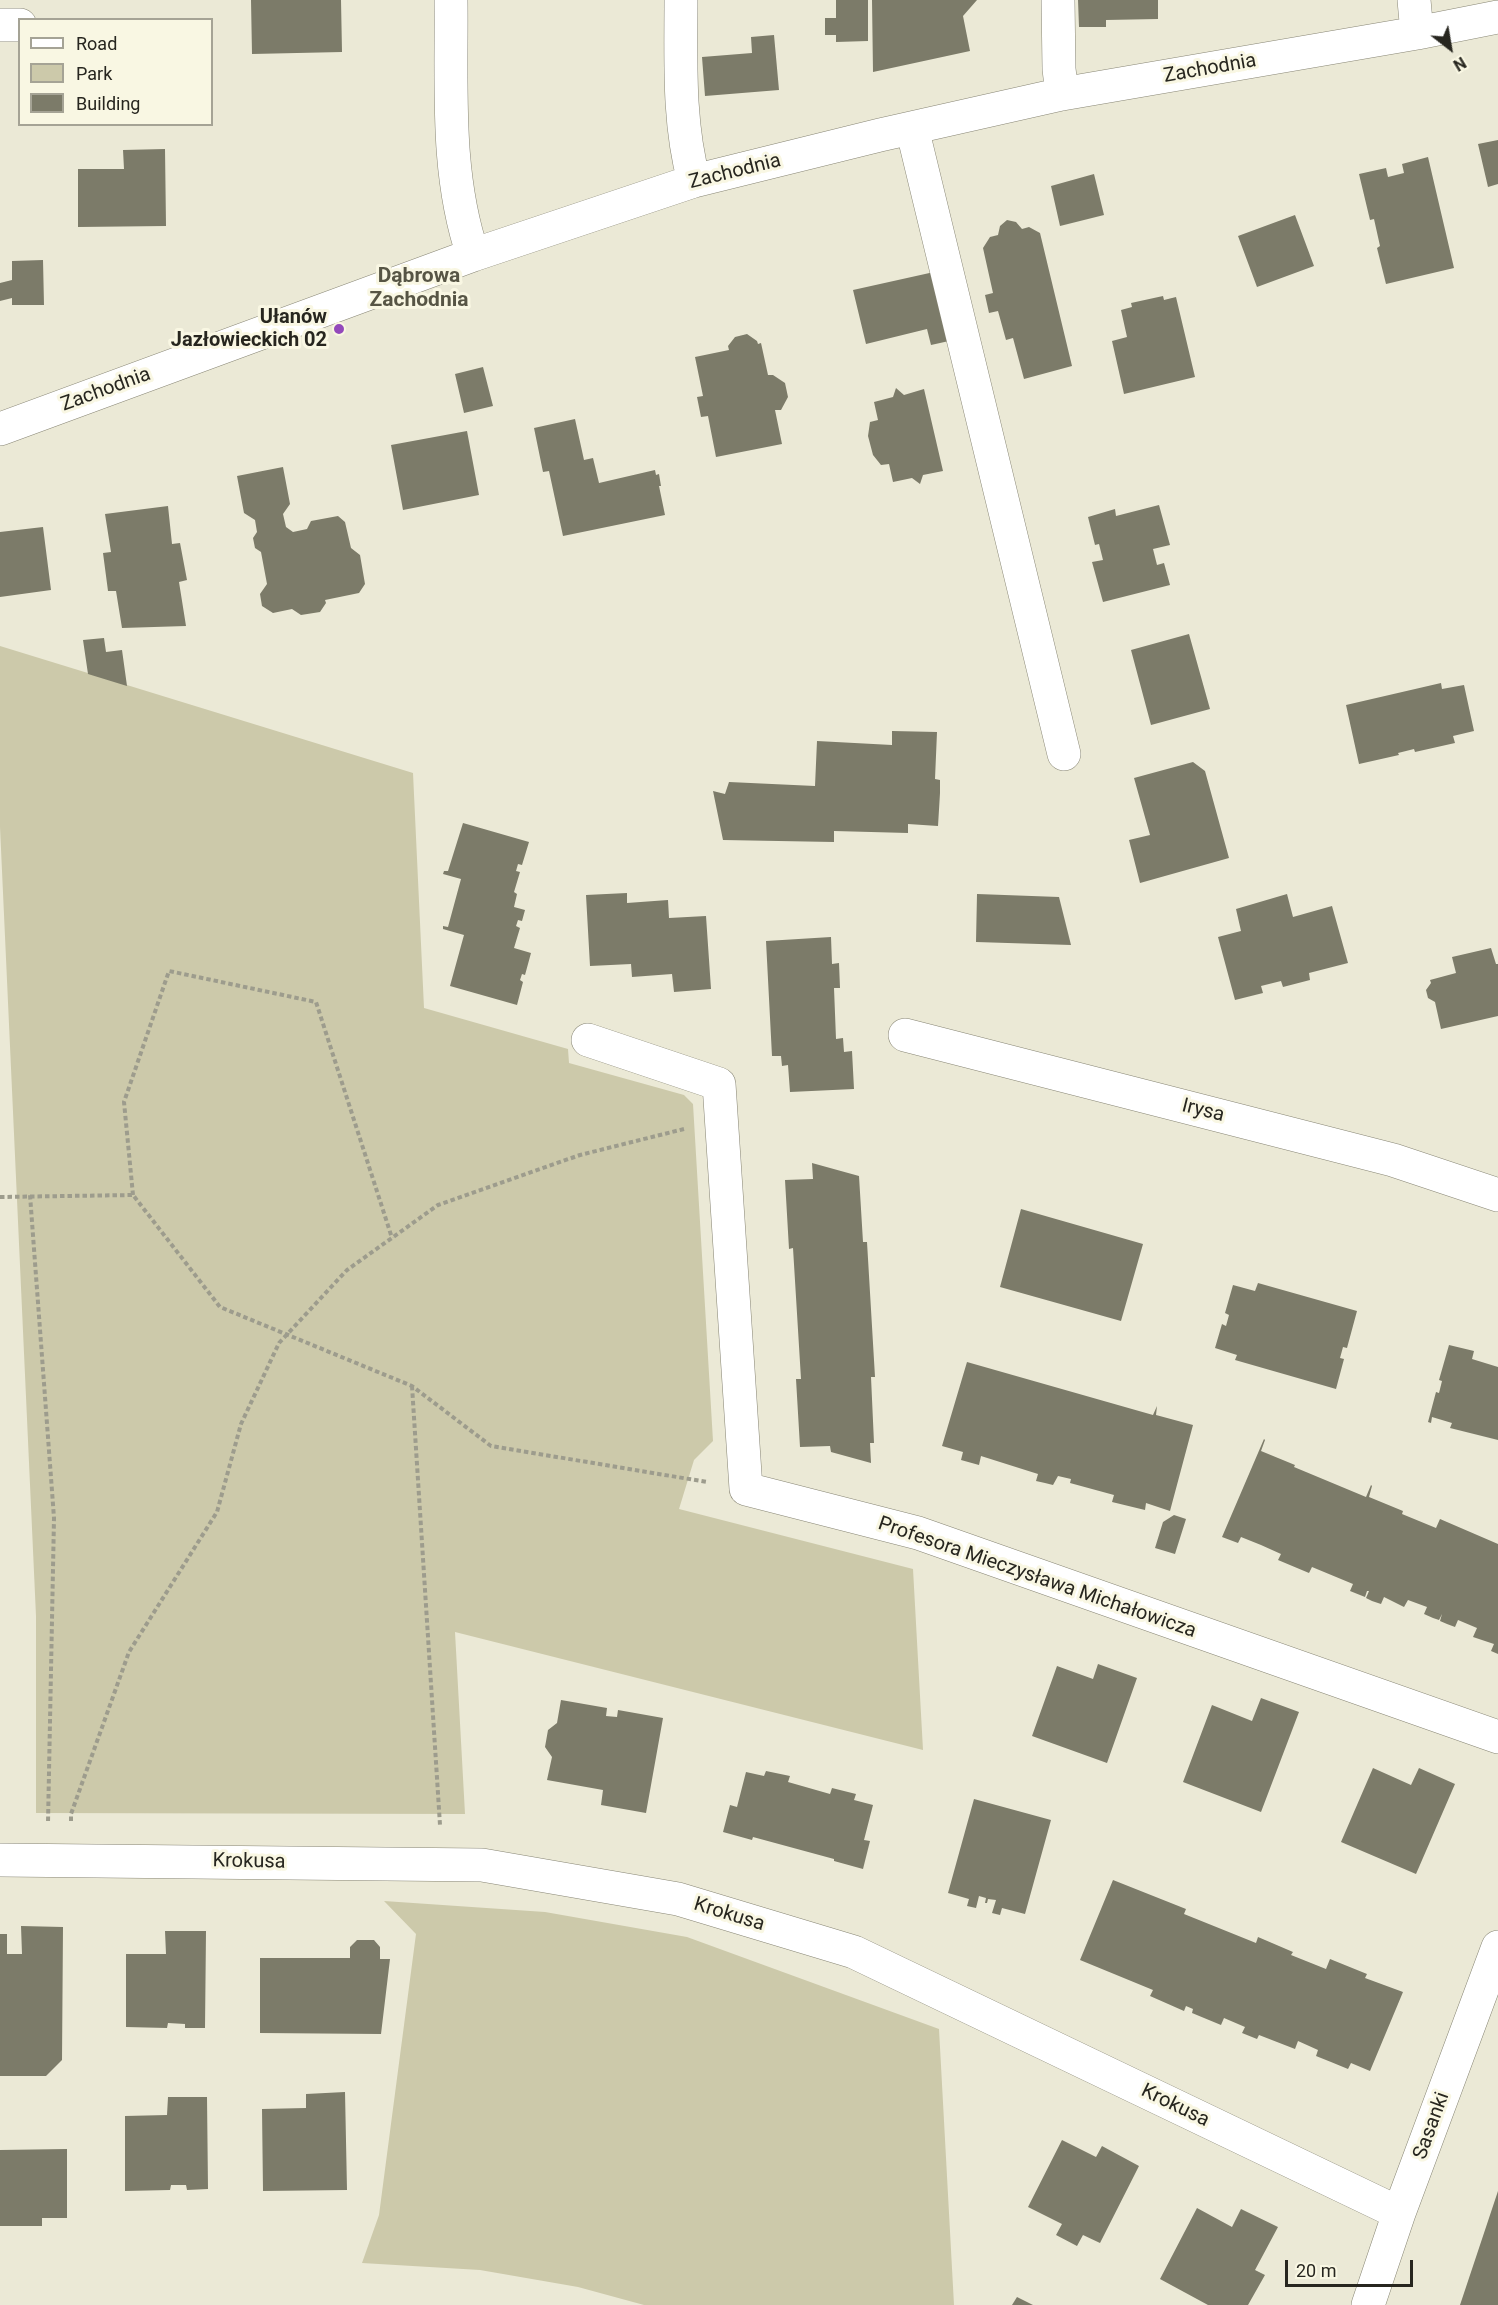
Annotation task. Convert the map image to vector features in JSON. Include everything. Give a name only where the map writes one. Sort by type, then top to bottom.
[{"type":"street","points":[[451,0],[453,172],[464,229],[473,255]]},
{"type":"street","points":[[681,0],[682,124],[686,153],[694,181]]},
{"type":"street","points":[[1058,0],[1059,69],[1062,94]]},
{"type":"street","points":[[1414,0],[1417,33]]},
{"type":"street","name":"Zachodnia","points":[[0,429],[473,255],[694,181],[1062,94],[1417,33],[1498,16]]},
{"type":"street","points":[[0,25],[18,25]]},
{"type":"street","points":[[912,128],[1064,754]]},
{"type":"street","name":"Irysa","points":[[905,1035],[1393,1160],[1498,1195]]},
{"type":"street","points":[[588,1040],[719,1084],[746,1489]]},
{"type":"street","name":"Profesora Mieczysława Michałowicza","points":[[746,1489],[918,1533],[1498,1737]]},
{"type":"street","name":"Krokusa","points":[[0,1860],[482,1865],[678,1899],[854,1952],[1399,2213]]},
{"type":"street","name":"Sasanki","points":[[1368,2305],[1399,2213],[1498,1947]]},
{"type":"path","points":[[392,1238],[316,1002],[169,971],[124,1102],[133,1195],[220,1307],[412,1386],[491,1446],[746,1489]]},
{"type":"path","points":[[59,1860],[71,1814],[129,1652],[217,1512],[241,1424],[279,1343],[347,1270],[438,1205],[569,1158],[722,1120]]},
{"type":"path","points":[[30,1195],[54,1518],[59,1860]]},
{"type":"path","points":[[0,1197],[133,1195]]},
{"type":"path","points":[[412,1386],[443,1864]]},
{"type":"green space","points":[[0,646],[413,773],[424,1008],[568,1049],[569,1063],[684,1095],[693,1104],[713,1441],[694,1460],[679,1509],[913,1569],[923,1750],[455,1632],[465,1814],[36,1813],[36,1616],[0,827]]},
{"type":"green space","points":[[384,1901],[545,1912],[687,1937],[939,2029],[954,2305],[644,2305],[578,2287],[480,2270],[362,2263],[379,2215],[416,1934]]},
{"type":"building","points":[[251,0],[341,0],[342,52],[252,54]]},
{"type":"building","points":[[836,0],[868,0],[868,41],[836,42],[836,35],[825,35],[825,18],[836,18]]},
{"type":"building","points":[[872,0],[977,0],[963,16],[970,51],[873,72]]},
{"type":"building","points":[[1078,0],[1158,0],[1158,19],[1106,20],[1106,27],[1079,27]]},
{"type":"building","points":[[774,35],[779,90],[705,96],[702,57],[752,53],[751,37]]},
{"type":"building","points":[[1498,140],[1498,184],[1488,187],[1478,144]]},
{"type":"building","points":[[165,149],[166,226],[78,227],[78,169],[124,169],[123,150]]},
{"type":"building","points":[[1428,157],[1454,268],[1386,284],[1377,248],[1380,246],[1374,219],[1370,220],[1359,174],[1386,168],[1388,177],[1404,173],[1402,164]]},
{"type":"building","points":[[1094,174],[1104,215],[1060,226],[1051,186]]},
{"type":"building","points":[[1295,215],[1314,266],[1257,287],[1238,236]]},
{"type":"building","points":[[1007,220],[1016,222],[1022,229],[1029,227],[1040,233],[1072,366],[1024,379],[1013,338],[1006,340],[998,311],[989,313],[985,295],[993,293],[983,248],[990,237],[998,235],[1000,226]]},
{"type":"building","points":[[43,260],[44,305],[12,305],[12,298],[0,301],[0,283],[12,280],[12,261]]},
{"type":"building","points":[[934,272],[949,341],[931,345],[927,329],[866,344],[853,290]]},
{"type":"building","points":[[1163,296],[1164,300],[1176,297],[1195,377],[1124,394],[1112,341],[1127,337],[1121,310],[1132,307],[1131,303]]},
{"type":"building","points":[[747,334],[758,344],[761,343],[768,375],[773,375],[785,383],[788,397],[781,410],[775,410],[782,444],[716,457],[708,416],[701,417],[697,397],[703,396],[695,357],[729,350],[728,346],[735,337]]},
{"type":"building","points":[[483,367],[493,406],[464,413],[455,374]]},
{"type":"building","points":[[896,388],[904,395],[924,389],[943,471],[923,475],[920,484],[912,478],[893,482],[889,464],[881,465],[873,455],[868,436],[870,422],[878,420],[874,402],[893,397]]},
{"type":"building","points":[[575,419],[584,460],[593,458],[599,483],[655,470],[656,475],[659,474],[665,515],[563,536],[549,471],[543,472],[534,428]]},
{"type":"building","points":[[467,431],[479,495],[403,510],[391,445]]},
{"type":"building","points":[[283,467],[290,504],[283,514],[286,527],[293,532],[307,529],[311,521],[338,516],[345,522],[351,548],[360,555],[365,584],[359,593],[325,600],[326,603],[320,612],[301,615],[292,609],[273,613],[262,606],[260,594],[267,584],[261,552],[255,548],[253,538],[257,532],[255,520],[244,513],[237,476]]},
{"type":"building","points":[[1159,505],[1170,545],[1153,549],[1157,565],[1164,563],[1170,585],[1103,602],[1092,562],[1103,560],[1099,544],[1095,545],[1088,517],[1115,509],[1116,516]]},
{"type":"building","points":[[168,506],[172,544],[180,543],[187,580],[179,582],[186,626],[122,628],[116,591],[108,591],[103,553],[111,552],[105,514]]},
{"type":"building","points":[[43,527],[51,590],[0,597],[0,532]]},
{"type":"building","points":[[1189,634],[1210,709],[1151,725],[1131,650]]},
{"type":"building","points":[[104,638],[106,652],[122,650],[127,686],[88,674],[83,640]]},
{"type":"building","points":[[1441,683],[1442,689],[1464,685],[1474,731],[1453,736],[1455,743],[1415,752],[1414,749],[1398,753],[1399,755],[1359,764],[1346,705]]},
{"type":"building","points":[[892,731],[937,732],[935,779],[940,780],[938,826],[908,824],[908,833],[834,831],[834,842],[723,840],[713,791],[725,794],[729,782],[815,786],[817,741],[892,745]]},
{"type":"building","points":[[1193,762],[1205,771],[1229,858],[1140,883],[1129,840],[1150,835],[1134,778]]},
{"type":"building","points":[[463,823],[529,842],[522,865],[518,864],[516,871],[520,872],[514,892],[517,894],[514,907],[525,910],[522,921],[518,920],[516,926],[520,928],[514,948],[531,953],[525,975],[522,974],[520,980],[523,982],[517,1005],[450,986],[464,935],[443,929],[443,926],[448,927],[461,879],[443,874],[444,871],[448,871]]},
{"type":"building","points":[[627,893],[627,903],[668,900],[669,918],[706,916],[711,989],[674,992],[672,974],[632,977],[631,964],[590,966],[586,895]]},
{"type":"building","points":[[977,894],[1059,897],[1071,945],[976,942]]},
{"type":"building","points":[[1287,894],[1293,917],[1332,906],[1348,963],[1309,973],[1310,980],[1283,987],[1281,981],[1261,986],[1263,993],[1235,1000],[1218,937],[1241,931],[1236,909]]},
{"type":"building","points":[[831,937],[832,964],[839,963],[840,988],[834,988],[836,1039],[843,1038],[844,1052],[852,1051],[854,1089],[790,1092],[788,1065],[782,1066],[781,1056],[772,1056],[766,941]]},
{"type":"building","points":[[1491,948],[1496,964],[1498,964],[1498,1016],[1441,1029],[1435,1002],[1428,998],[1426,990],[1431,983],[1430,980],[1456,973],[1452,957]]},
{"type":"building","points":[[812,1163],[859,1176],[863,1242],[867,1242],[875,1377],[871,1377],[874,1443],[870,1443],[871,1463],[831,1452],[830,1446],[800,1447],[796,1379],[801,1379],[793,1248],[789,1249],[785,1180],[813,1179]]},
{"type":"building","points":[[1021,1209],[1143,1244],[1121,1321],[1000,1287]]},
{"type":"building","points":[[1258,1283],[1357,1311],[1347,1348],[1343,1347],[1340,1358],[1344,1359],[1336,1389],[1235,1360],[1237,1355],[1215,1348],[1222,1324],[1226,1326],[1229,1315],[1225,1313],[1233,1285],[1255,1291]]},
{"type":"building","points":[[1449,1345],[1474,1351],[1472,1359],[1498,1367],[1498,1440],[1450,1428],[1452,1423],[1432,1417],[1431,1423],[1428,1422],[1436,1392],[1439,1393],[1442,1381],[1439,1380]]},
{"type":"building","points":[[967,1362],[1153,1415],[1157,1406],[1156,1415],[1193,1425],[1170,1511],[1146,1503],[1145,1510],[1112,1502],[1114,1495],[1070,1483],[1071,1479],[1058,1476],[1053,1485],[1036,1481],[1038,1474],[981,1456],[979,1465],[961,1460],[963,1452],[942,1446]]},
{"type":"building","points":[[1264,1439],[1261,1451],[1295,1465],[1294,1467],[1366,1497],[1371,1485],[1369,1497],[1403,1511],[1402,1514],[1436,1528],[1440,1519],[1498,1544],[1498,1654],[1491,1651],[1494,1644],[1473,1637],[1477,1628],[1458,1620],[1455,1627],[1447,1624],[1440,1621],[1442,1614],[1439,1620],[1433,1618],[1424,1614],[1427,1607],[1408,1600],[1404,1607],[1384,1597],[1381,1604],[1372,1601],[1366,1598],[1369,1591],[1365,1597],[1350,1591],[1353,1584],[1312,1567],[1309,1573],[1278,1560],[1281,1554],[1241,1537],[1238,1543],[1222,1537]]},
{"type":"building","points":[[1174,1515],[1186,1519],[1175,1554],[1155,1548],[1163,1522]]},
{"type":"building","points":[[1098,1664],[1137,1678],[1107,1763],[1032,1736],[1057,1666],[1093,1679]]},
{"type":"building","points":[[1261,1698],[1299,1712],[1261,1812],[1183,1782],[1212,1705],[1252,1721]]},
{"type":"building","points":[[561,1700],[607,1708],[606,1716],[617,1717],[618,1710],[663,1718],[646,1813],[601,1805],[603,1790],[547,1780],[552,1757],[545,1747],[548,1730],[557,1723]]},
{"type":"building","points":[[1373,1768],[1411,1785],[1419,1768],[1455,1784],[1416,1874],[1341,1842]]},
{"type":"building","points":[[766,1771],[790,1776],[788,1782],[830,1794],[832,1788],[856,1794],[854,1800],[873,1805],[864,1840],[870,1841],[863,1869],[753,1837],[752,1840],[723,1832],[730,1805],[737,1807],[746,1772],[764,1776]]},
{"type":"building","points":[[974,1799],[1051,1820],[1025,1914],[1002,1908],[1000,1915],[992,1913],[996,1900],[988,1899],[985,1903],[986,1898],[979,1896],[976,1908],[967,1906],[969,1899],[948,1893]]},
{"type":"building","points":[[1113,1880],[1186,1909],[1184,1914],[1256,1943],[1258,1937],[1293,1952],[1291,1955],[1326,1969],[1330,1959],[1367,1974],[1365,1978],[1403,1992],[1370,2071],[1351,2063],[1348,2069],[1316,2056],[1318,2050],[1298,2041],[1295,2049],[1259,2035],[1257,2039],[1242,2033],[1245,2027],[1224,2018],[1221,2025],[1192,2013],[1193,2009],[1186,2006],[1184,2011],[1150,1996],[1153,1990],[1080,1960]]},
{"type":"building","points":[[21,1926],[63,1927],[62,2060],[46,2076],[0,2076],[0,1934],[7,1934],[7,1954],[22,1954]]},
{"type":"building","points":[[165,1931],[206,1931],[205,2028],[185,2028],[185,2024],[168,2023],[167,2028],[126,2027],[126,1954],[166,1954]]},
{"type":"building","points":[[357,1940],[374,1940],[380,1947],[380,1959],[390,1959],[381,2034],[260,2033],[260,1958],[350,1958],[350,1947]]},
{"type":"building","points":[[345,2092],[347,2190],[263,2191],[262,2109],[306,2108],[306,2094]]},
{"type":"building","points":[[168,2097],[207,2097],[208,2189],[187,2190],[186,2185],[171,2185],[170,2190],[125,2191],[125,2116],[167,2115]]},
{"type":"building","points":[[1062,2140],[1096,2157],[1102,2146],[1139,2166],[1100,2243],[1083,2235],[1077,2246],[1056,2235],[1062,2224],[1028,2207]]},
{"type":"building","points":[[67,2149],[67,2218],[42,2218],[42,2226],[0,2226],[0,2150]]},
{"type":"building","points":[[1498,2191],[1498,2305],[1460,2305]]},
{"type":"building","points":[[1197,2208],[1232,2227],[1241,2209],[1278,2227],[1255,2270],[1265,2275],[1248,2305],[1208,2305],[1160,2279]]},
{"type":"building","points":[[1017,2297],[1033,2305],[1012,2305]]},
{"type":"place","name":"Ułanów Jazłowieckich 02","points":[[339,329]]},
{"type":"district","name":"Dąbrowa Zachodnia","points":[[419,289]]}]
